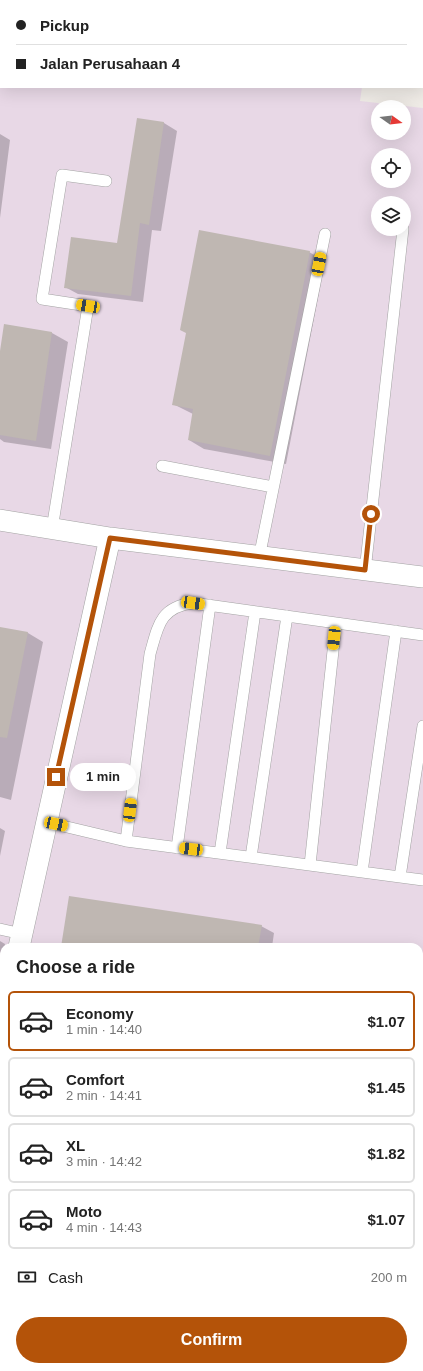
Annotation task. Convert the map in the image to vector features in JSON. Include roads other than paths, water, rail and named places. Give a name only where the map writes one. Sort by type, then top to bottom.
[{"type":"street","points":[[0,520],[110,538],[259,558],[423,577]]},
{"type":"street","points":[[21,941],[46,822],[110,538]]},
{"type":"lane","points":[[52,529],[88,306],[42,299],[62,175],[106,181]]},
{"type":"lane","points":[[259,558],[325,234]]},
{"type":"lane","points":[[365,570],[402,236]]},
{"type":"lane","points":[[162,466],[273,487]]},
{"type":"lane","points":[[126,841],[150,654],[157,631],[165,614],[179,605],[193,603],[423,635]]},
{"type":"lane","points":[[177,848],[210,605]]},
{"type":"lane","points":[[220,853],[255,612]]},
{"type":"lane","points":[[251,858],[287,616]]},
{"type":"lane","points":[[310,865],[336,623]]},
{"type":"lane","points":[[362,872],[396,631]]},
{"type":"lane","points":[[400,877],[423,726]]},
{"type":"lane","points":[[46,822],[126,841],[423,880]]},
{"type":"lane","points":[[0,929],[21,941]]}]
